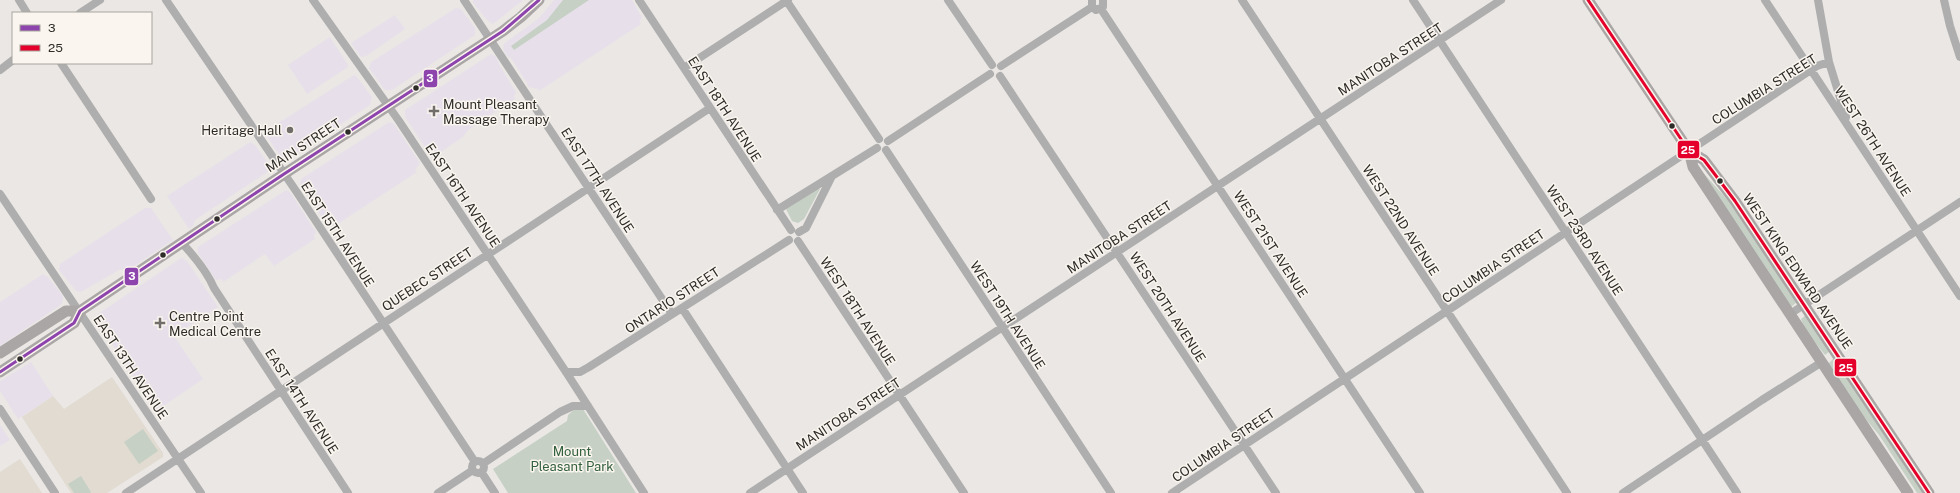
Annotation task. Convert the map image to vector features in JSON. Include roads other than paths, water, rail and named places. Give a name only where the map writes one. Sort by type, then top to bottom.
[{"type":"main road","name":"MAIN STREET","points":[[0,372],[74,323],[80,311],[284,174],[490,39],[521,17],[539,0]]},
{"type":"main road","name":"WEST KING EDWARD AVENUE","points":[[1588,0],[1689,151],[1693,167],[1908,493]]},
{"type":"main road","name":"WEST KING EDWARD AVENUE","points":[[1689,151],[1704,160],[1735,200],[1929,493]]},
{"type":"main road","name":"MAIN STREET","points":[[0,354],[66,310],[80,311]]},
{"type":"street","points":[[19,0],[26,12]]},
{"type":"street","points":[[82,12],[100,0]]},
{"type":"street","name":"EAST 15TH AVENUE","points":[[166,0],[284,174],[475,462]]},
{"type":"street","name":"EAST 16TH AVENUE","points":[[313,0],[388,106],[488,254],[644,493]]},
{"type":"street","name":"EAST 17TH AVENUE","points":[[464,0],[672,314]]},
{"type":"street","name":"EAST 18TH AVENUE","points":[[639,0],[777,210],[795,231]]},
{"type":"street","points":[[684,68],[787,0],[878,139]]},
{"type":"street","points":[[948,0],[992,65]]},
{"type":"street","points":[[1001,66],[1092,4],[1096,10],[1101,9],[1104,5],[1103,0]]},
{"type":"street","name":"WEST 22ND AVENUE","points":[[1242,0],[1567,493]]},
{"type":"street","name":"WEST 23RD AVENUE","points":[[1413,0],[1737,493]]},
{"type":"street","name":"MANITOBA STREET","points":[[750,493],[900,396],[1501,0]]},
{"type":"street","name":"WEST 26TH AVENUE","points":[[1765,0],[1960,296]]},
{"type":"street","points":[[1818,0],[1829,62],[1849,126]]},
{"type":"street","points":[[1944,0],[1950,26],[1960,57]]},
{"type":"street","name":"WEST 21ST AVENUE","points":[[1101,9],[1420,493]]},
{"type":"street","points":[[0,70],[12,61]]},
{"type":"street","name":"COLUMBIA STREET","points":[[1172,493],[1295,410],[1345,379],[1811,70],[1829,62]]},
{"type":"street","points":[[990,74],[989,69],[992,65],[997,63],[1001,66]]},
{"type":"street","points":[[62,64],[152,199]]},
{"type":"street","points":[[990,74],[995,77],[1000,76],[1002,72],[1001,66]]},
{"type":"street","points":[[888,141],[990,74]]},
{"type":"street","name":"WEST 20TH AVENUE","points":[[1000,76],[1276,493]]},
{"type":"street","name":"QUEBEC STREET","points":[[126,493],[710,108]]},
{"type":"street","points":[[878,139],[884,138],[888,141]]},
{"type":"street","points":[[877,148],[876,143],[878,139]]},
{"type":"street","points":[[877,148],[881,151],[886,150],[889,146],[888,141]]},
{"type":"street","points":[[777,210],[820,183],[831,178],[877,148]]},
{"type":"street","name":"WEST 19TH AVENUE","points":[[886,150],[1111,493]]},
{"type":"street","points":[[795,231],[800,238],[798,241],[794,242],[789,240],[788,236],[795,231],[806,228],[831,178]]},
{"type":"street","name":"EAST 13TH AVENUE","points":[[0,194],[201,493]]},
{"type":"street","points":[[1790,314],[1960,202]]},
{"type":"street","name":"ONTARIO STREET","points":[[566,372],[580,372],[589,367],[789,240]]},
{"type":"street","name":"WEST 18TH AVENUE","points":[[798,241],[964,493]]},
{"type":"street","name":"EAST 14TH AVENUE","points":[[182,243],[196,258],[348,493]]},
{"type":"street","points":[[682,308],[803,493]]},
{"type":"street","points":[[1623,493],[1822,362]]},
{"type":"street","points":[[484,463],[560,412],[574,406],[588,406]]},
{"type":"street","points":[[0,410],[55,493]]},
{"type":"street","points":[[482,473],[477,474],[473,470],[472,466],[475,462],[479,461],[484,463]]},
{"type":"street","points":[[482,473],[485,468],[484,463]]},
{"type":"street","points":[[438,493],[473,470]]},
{"type":"street","points":[[482,473],[495,493]]},
{"type":"place","name":"Mount Pleasant Massage Therapy","points":[[434,111]]},
{"type":"place","name":"Heritage Hall","points":[[290,130]]},
{"type":"place","name":"Centre Point Medical Centre","points":[[160,323]]},
{"type":"park label","name":"Mount Pleasant Park","points":[[572,458]]}]
